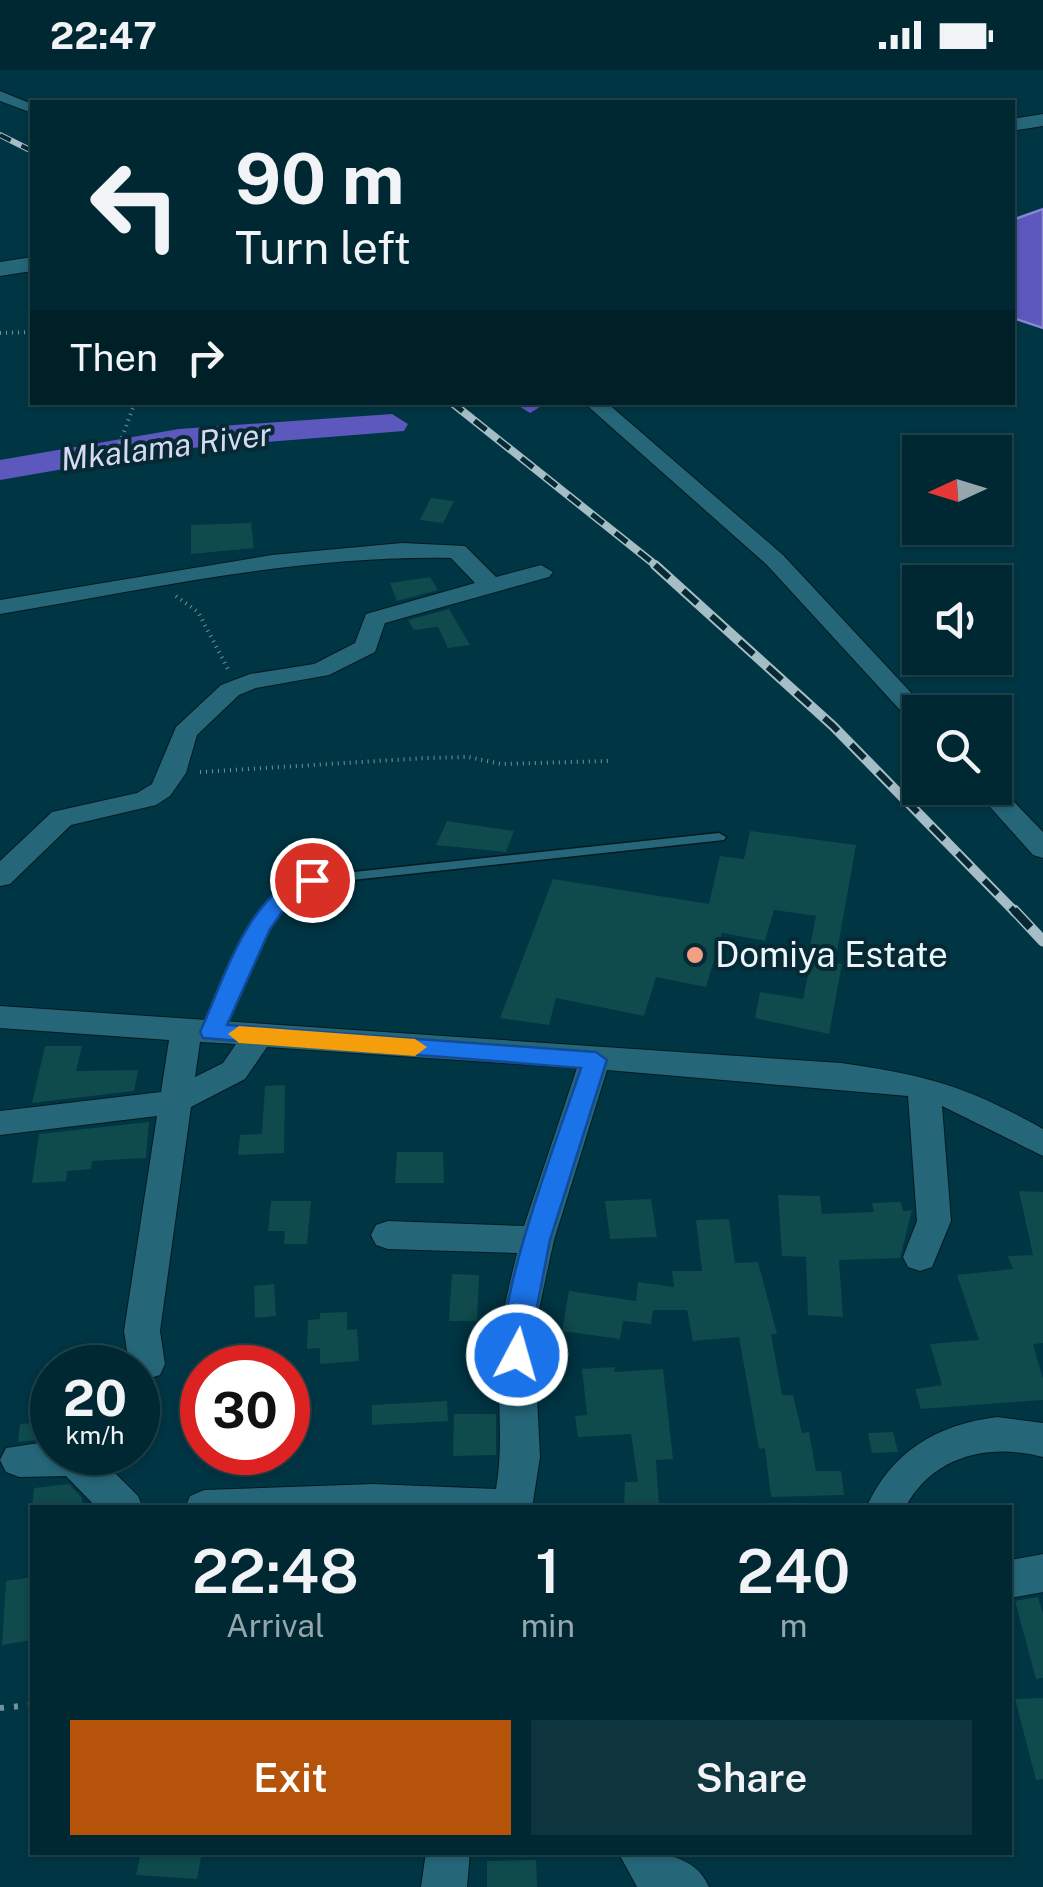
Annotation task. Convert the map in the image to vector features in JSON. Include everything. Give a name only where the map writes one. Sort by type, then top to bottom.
[{"type":"street","points":[[0,96],[30,108]]},
{"type":"street","points":[[1015,124],[1043,120]]},
{"type":"street","points":[[0,270],[30,264]]},
{"type":"street","points":[[596,405],[775,560],[902,697]]},
{"type":"street","points":[[0,606],[160,578],[433,549],[457,551],[488,584]]},
{"type":"street","points":[[0,877],[62,818],[146,798],[161,790],[172,773],[185,732],[239,686],[320,670],[345,660],[366,647],[374,619],[541,572]]},
{"type":"street","points":[[1002,805],[1043,849]]},
{"type":"street","points":[[0,1017],[841,1075],[923,1086],[985,1111],[1043,1144]]},
{"type":"street","points":[[144,1345],[142,1330],[172,1102],[199,1031]]},
{"type":"street","points":[[0,1123],[172,1102],[234,1071],[258,1036]]},
{"type":"street","points":[[512,1505],[520,1458],[517,1332],[537,1240],[596,1060]]},
{"type":"street","points":[[920,1257],[934,1221],[923,1086]]},
{"type":"street","points":[[388,1235],[537,1240]]},
{"type":"street","points":[[886,1505],[892,1488],[925,1458],[948,1445],[999,1432],[1024,1433],[1043,1440]]},
{"type":"street","points":[[20,1460],[68,1456],[81,1461],[121,1505]]},
{"type":"street","points":[[268,1505],[354,1501],[459,1505]]},
{"type":"street","points":[[1012,1578],[1043,1573]]},
{"type":"street","points":[[444,1887],[448,1855]]},
{"type":"street","points":[[642,1855],[654,1872],[686,1887]]},
{"type":"lane","points":[[199,1031],[281,897],[312,880],[719,837]]},
{"type":"path","points":[[0,333],[30,332]]},
{"type":"path","points":[[120,443],[134,405]]},
{"type":"path","points":[[160,578],[166,589],[198,612],[239,686]]},
{"type":"path","points":[[172,773],[440,758],[501,764],[609,761]]},
{"type":"path","points":[[0,1708],[30,1705]]},
{"type":"shaded area","points":[[1043,209],[1043,328],[1015,319],[1015,219]]},
{"type":"building","points":[[431,498],[454,501],[443,523],[420,520]]},
{"type":"building","points":[[251,523],[254,548],[191,554],[191,525]]},
{"type":"building","points":[[430,577],[438,590],[397,601],[390,583]]},
{"type":"building","points":[[449,609],[470,645],[448,648],[438,627],[414,630],[408,620]]},
{"type":"building","points":[[447,821],[514,831],[506,852],[436,845]]},
{"type":"building","points":[[750,831],[856,845],[835,963],[842,964],[829,1034],[755,1018],[760,992],[803,999],[814,946],[810,946],[816,916],[774,910],[765,941],[722,933],[706,987],[656,977],[644,1016],[556,998],[549,1025],[500,1018],[553,879],[709,904],[720,856],[744,859]]},
{"type":"building","points":[[45,1046],[82,1046],[76,1071],[138,1070],[134,1091],[32,1103]]},
{"type":"building","points":[[285,1085],[284,1153],[238,1155],[240,1135],[262,1134],[265,1086]]},
{"type":"building","points":[[149,1122],[146,1158],[92,1161],[91,1169],[67,1171],[66,1181],[32,1183],[39,1134]]},
{"type":"building","points":[[397,1152],[443,1152],[444,1183],[395,1183]]},
{"type":"building","points":[[1019,1191],[1043,1192],[1043,1343],[1033,1344],[1043,1379],[1043,1400],[921,1409],[915,1389],[942,1385],[930,1344],[979,1340],[957,1275],[1013,1269],[1008,1256],[1033,1255]]},
{"type":"building","points":[[778,1195],[820,1196],[822,1214],[874,1212],[872,1203],[901,1202],[903,1211],[912,1210],[900,1258],[839,1260],[843,1317],[808,1315],[806,1257],[782,1256]]},
{"type":"building","points":[[651,1199],[657,1237],[610,1239],[605,1201]]},
{"type":"building","points":[[271,1201],[311,1201],[307,1244],[284,1244],[285,1231],[268,1231]]},
{"type":"building","points":[[729,1219],[735,1263],[758,1262],[777,1334],[771,1334],[782,1395],[793,1395],[802,1433],[809,1432],[816,1471],[841,1471],[844,1495],[771,1497],[765,1448],[759,1449],[739,1337],[693,1341],[687,1310],[653,1310],[651,1324],[623,1321],[620,1339],[562,1331],[569,1291],[636,1301],[638,1282],[674,1287],[672,1271],[702,1271],[696,1220]]},
{"type":"building","points":[[452,1274],[479,1275],[477,1321],[449,1321]]},
{"type":"building","points":[[274,1284],[276,1316],[255,1318],[254,1286]]},
{"type":"building","points":[[347,1312],[347,1330],[357,1329],[359,1361],[320,1364],[320,1348],[310,1349],[307,1345],[308,1320],[320,1319],[320,1313]]},
{"type":"building","points":[[582,1369],[663,1369],[673,1459],[656,1460],[659,1505],[624,1505],[625,1482],[638,1482],[631,1434],[578,1437],[575,1416],[587,1415]]},
{"type":"building","points":[[447,1401],[448,1421],[372,1425],[372,1405]]},
{"type":"building","points":[[454,1414],[496,1414],[496,1455],[453,1456]]},
{"type":"building","points":[[30,1423],[30,1441],[18,1442],[20,1424]]},
{"type":"building","points":[[893,1432],[898,1452],[872,1453],[868,1433]]},
{"type":"building","points":[[69,1484],[82,1498],[82,1505],[32,1505],[34,1488]]},
{"type":"building","points":[[30,1577],[30,1640],[2,1645],[6,1581]]},
{"type":"building","points":[[1038,1597],[1043,1614],[1043,1678],[1036,1679],[1015,1601]]},
{"type":"building","points":[[1043,1698],[1043,1779],[1036,1780],[1015,1699]]},
{"type":"building","points":[[140,1855],[201,1855],[197,1879],[136,1875]]},
{"type":"building","points":[[536,1860],[537,1887],[487,1887],[487,1861]]},
{"type":"waterway","name":"Mkalama River","points":[[0,470],[179,439],[392,424]]},
{"type":"railway","points":[[0,135],[30,150]]},
{"type":"railway","points":[[455,405],[658,567]]},
{"type":"railway","points":[[655,565],[833,726],[1016,913]]},
{"type":"railway","points":[[1014,910],[1043,941]]},
{"type":"slow traffic","points":[[239,1034],[415,1047]]},
{"type":"place","name":"Domiya Estate","points":[[695,955]]},
{"type":"route","points":[[312,880],[281,897],[260,927],[212,1032],[596,1060],[537,1240],[517,1332],[517,1355]]}]
